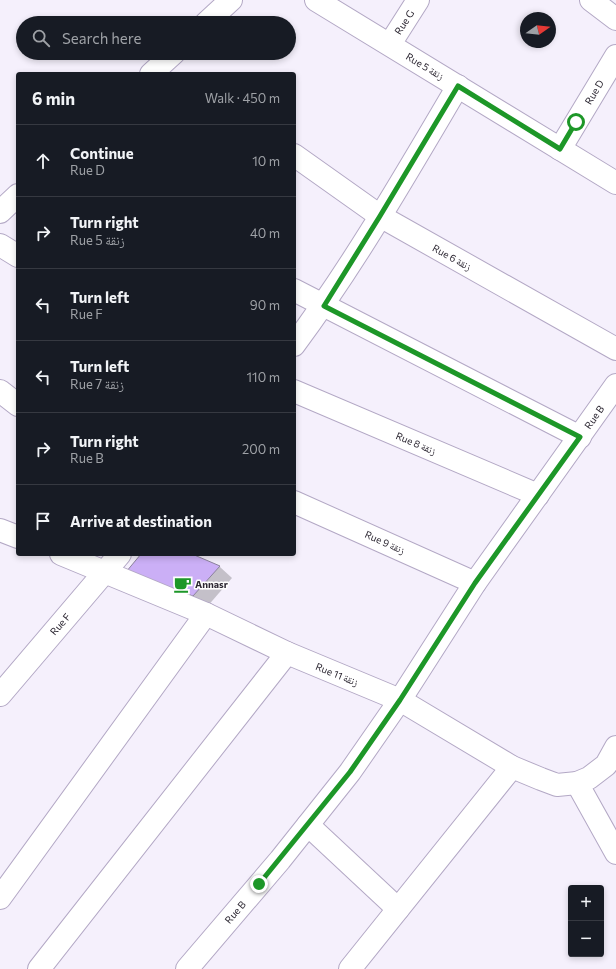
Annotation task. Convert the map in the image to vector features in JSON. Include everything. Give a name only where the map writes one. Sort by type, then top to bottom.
[{"type":"street","points":[[214,16],[231,0]]},
{"type":"street","name":"Rue 5 زنقة","points":[[316,0],[616,183]]},
{"type":"street","name":"Rue G","points":[[390,44],[418,0]]},
{"type":"street","points":[[591,0],[616,19]]},
{"type":"street","name":"Rue D","points":[[560,149],[616,56]]},
{"type":"street","points":[[296,342],[324,306],[458,86]]},
{"type":"street","name":"Rue 6 زنقة","points":[[296,156],[380,216],[616,349]]},
{"type":"street","points":[[0,212],[16,197]]},
{"type":"street","points":[[0,245],[16,255]]},
{"type":"street","points":[[296,291],[580,437]]},
{"type":"street","name":"Rue B","points":[[186,969],[275,866],[350,772],[400,700],[475,583],[616,385]]},
{"type":"street","points":[[0,391],[16,403]]},
{"type":"street","name":"Rue 8 زنقة","points":[[296,392],[538,495]]},
{"type":"street","name":"Rue 9 زنقة","points":[[296,503],[475,583]]},
{"type":"street","points":[[0,530],[16,536]]},
{"type":"street","name":"Rue 11 زنقة","points":[[66,556],[206,614],[287,653],[400,700],[512,767],[557,785],[577,783],[589,778],[611,756]]},
{"type":"street","name":"Rue F","points":[[1,691],[118,556]]},
{"type":"street","points":[[0,898],[206,614]]},
{"type":"street","points":[[39,969],[287,653]]},
{"type":"street","points":[[350,969],[512,767]]},
{"type":"street","points":[[577,783],[616,853]]},
{"type":"street","points":[[308,825],[398,909]]},
{"type":"building","name":"Annasr","points":[[139,556],[197,556],[220,566],[193,596],[126,572]]},
{"type":"place","name":"Annasr","points":[[182,584]]},
{"type":"route","points":[[259,884],[350,772],[400,700],[475,583],[580,437],[324,306],[458,86],[560,149],[576,122]]}]
